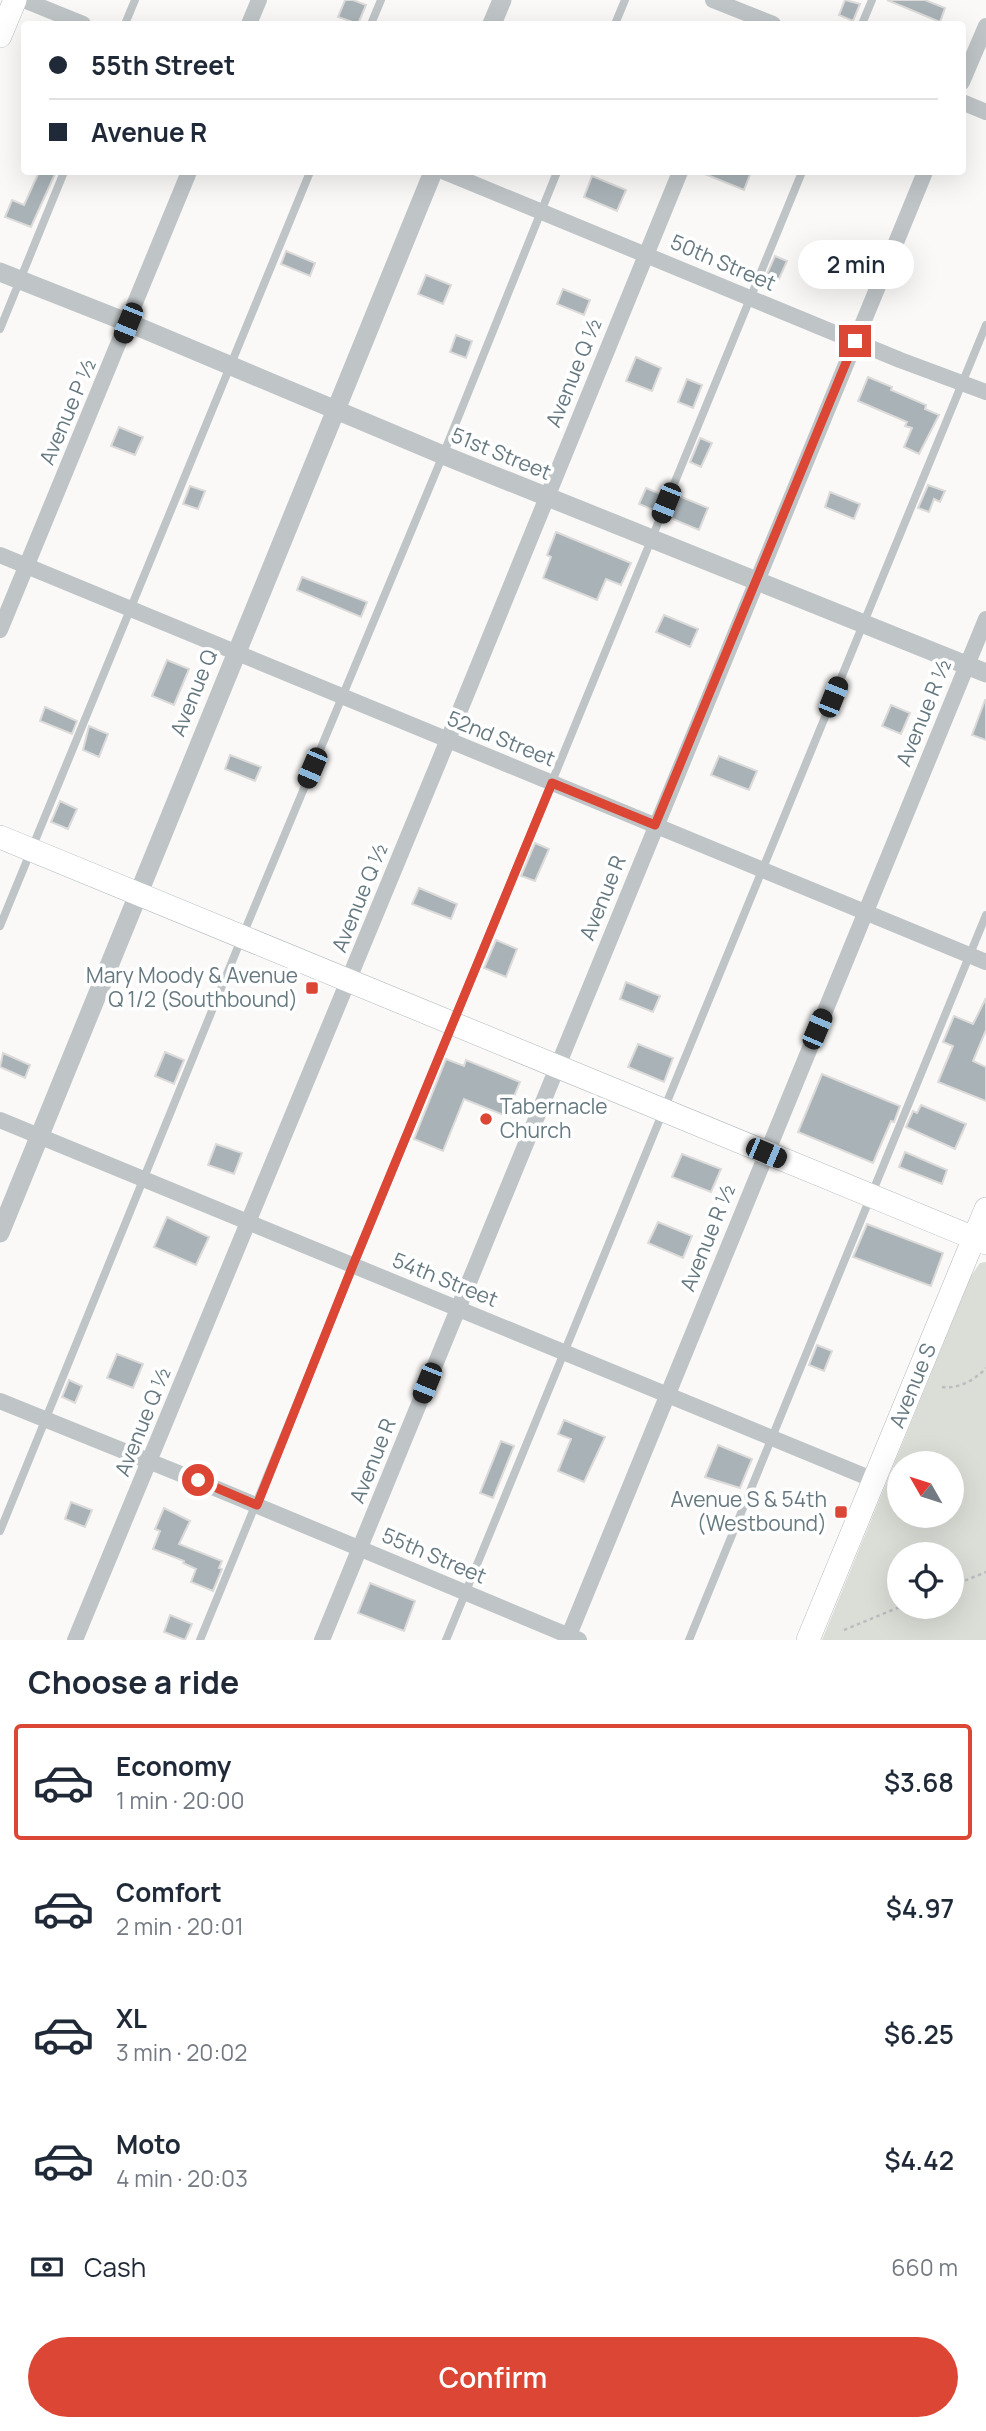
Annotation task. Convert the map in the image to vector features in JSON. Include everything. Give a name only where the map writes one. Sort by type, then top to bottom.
[{"type":"main road","points":[[0,36],[15,0]]},
{"type":"main road","points":[[0,837],[980,1241]]},
{"type":"main road","name":"Avenue S","points":[[808,1640],[874,1480],[980,1241],[986,1209]]},
{"type":"street","points":[[23,0],[76,21]]},
{"type":"street","points":[[250,21],[259,0]]},
{"type":"street","points":[[493,21],[502,0]]},
{"type":"street","points":[[713,0],[766,21]]},
{"type":"street","points":[[966,73],[986,26]]},
{"type":"street","points":[[966,104],[986,112]]},
{"type":"street","name":"Avenue P ½","points":[[0,630],[188,175]]},
{"type":"street","name":"Avenue Q","points":[[0,1233],[432,175]]},
{"type":"street","name":"50th Street","points":[[452,175],[855,341],[986,392]]},
{"type":"street","name":"Avenue Q ½","points":[[75,1640],[349,981],[679,175]]},
{"type":"street","name":"Avenue R","points":[[322,1640],[924,175]]},
{"type":"street","name":"51st Street","points":[[0,272],[546,497],[986,673]]},
{"type":"street","name":"52nd Street","points":[[0,555],[986,962]]},
{"type":"street","name":"Avenue R ½","points":[[572,1639],[667,1395],[986,619]]},
{"type":"street","name":"54th Street","points":[[0,1120],[874,1480]]},
{"type":"street","name":"55th Street","points":[[0,1401],[257,1505],[572,1639]]},
{"type":"lane","points":[[126,21],[135,0]]},
{"type":"lane","points":[[372,21],[381,0]]},
{"type":"lane","points":[[616,21],[625,0]]},
{"type":"lane","points":[[863,21],[872,0]]},
{"type":"lane","points":[[0,329],[63,175]]},
{"type":"lane","points":[[0,926],[309,175]]},
{"type":"lane","points":[[0,1531],[242,937],[443,455],[555,175]]},
{"type":"lane","points":[[200,1640],[801,175]]},
{"type":"lane","points":[[446,1640],[986,325]]},
{"type":"lane","points":[[689,1640],[986,915]]},
{"type":"path","points":[[942,1387],[959,1386],[979,1376],[986,1368]]},
{"type":"path","points":[[964,1581],[986,1572]]},
{"type":"path","points":[[844,1630],[887,1612]]},
{"type":"shaded area","points":[[986,1262],[986,1640],[822,1640],[887,1481],[887,1528],[964,1528],[964,1451],[899,1451],[971,1276],[980,1263]]},
{"type":"building","points":[[345,0],[366,5],[359,21],[338,17]]},
{"type":"building","points":[[845,0],[860,4],[853,21],[839,15]]},
{"type":"building","points":[[887,0],[925,0],[945,8],[940,21]]},
{"type":"building","points":[[38,175],[55,175],[31,227],[5,217],[12,200],[24,205]]},
{"type":"building","points":[[707,175],[750,175],[744,190]]},
{"type":"building","points":[[592,176],[626,190],[617,211],[584,197]]},
{"type":"building","points":[[286,251],[315,263],[310,276],[281,264]]},
{"type":"building","points":[[775,256],[787,261],[778,281],[766,276]]},
{"type":"building","points":[[426,275],[451,285],[443,304],[418,294]]},
{"type":"building","points":[[563,289],[590,300],[584,315],[557,304]]},
{"type":"building","points":[[456,335],[472,341],[466,358],[450,352]]},
{"type":"building","points":[[636,357],[661,368],[652,391],[626,381]]},
{"type":"building","points":[[868,377],[926,405],[925,409],[939,415],[919,454],[904,447],[912,428],[905,426],[907,422],[858,401]]},
{"type":"building","points":[[687,379],[702,385],[693,408],[678,402]]},
{"type":"building","points":[[119,427],[143,437],[135,455],[111,446]]},
{"type":"building","points":[[700,438],[712,443],[701,467],[690,462]]},
{"type":"building","points":[[928,485],[945,491],[940,502],[934,499],[929,512],[918,508]]},
{"type":"building","points":[[190,486],[205,491],[198,509],[183,504]]},
{"type":"building","points":[[646,488],[663,495],[656,511],[639,504]]},
{"type":"building","points":[[830,492],[860,504],[854,519],[825,507]]},
{"type":"building","points":[[677,495],[708,508],[699,530],[668,517]]},
{"type":"building","points":[[556,532],[631,563],[621,585],[606,579],[597,600],[543,578],[551,557],[547,555]]},
{"type":"building","points":[[302,577],[367,602],[361,617],[297,590]]},
{"type":"building","points":[[664,615],[698,629],[690,647],[656,632]]},
{"type":"building","points":[[167,660],[189,669],[174,705],[152,696]]},
{"type":"building","points":[[986,700],[986,740],[972,735]]},
{"type":"building","points":[[891,705],[910,713],[901,734],[882,726]]},
{"type":"building","points":[[45,707],[77,721],[72,734],[40,721]]},
{"type":"building","points":[[89,726],[108,734],[99,757],[83,750]]},
{"type":"building","points":[[230,755],[261,767],[255,781],[225,769]]},
{"type":"building","points":[[719,756],[757,771],[749,790],[711,775]]},
{"type":"building","points":[[60,801],[77,809],[68,829],[51,822]]},
{"type":"building","points":[[535,843],[549,849],[535,881],[521,876]]},
{"type":"building","points":[[419,888],[457,904],[451,919],[412,904]]},
{"type":"building","points":[[496,940],[517,949],[506,977],[484,968]]},
{"type":"building","points":[[626,982],[660,996],[653,1012],[620,999]]},
{"type":"building","points":[[986,998],[986,1030],[973,1061],[986,1067],[986,1101],[938,1082],[953,1046],[943,1042],[954,1016],[973,1024]]},
{"type":"building","points":[[638,1044],[673,1058],[664,1082],[628,1067]]},
{"type":"building","points":[[165,1052],[184,1060],[174,1084],[155,1076]]},
{"type":"building","points":[[3,1053],[30,1065],[25,1078],[0,1067]]},
{"type":"building","points":[[446,1059],[464,1066],[466,1060],[520,1082],[506,1116],[464,1099],[443,1151],[414,1139]]},
{"type":"building","points":[[822,1074],[900,1106],[873,1163],[798,1132]]},
{"type":"building","points":[[921,1105],[966,1124],[955,1149],[906,1127],[913,1111],[917,1113]]},
{"type":"building","points":[[216,1144],[242,1153],[234,1174],[208,1165]]},
{"type":"building","points":[[905,1152],[947,1170],[942,1184],[899,1167]]},
{"type":"building","points":[[682,1154],[721,1169],[711,1192],[672,1177]]},
{"type":"building","points":[[167,1217],[209,1237],[196,1265],[154,1247]]},
{"type":"building","points":[[658,1222],[692,1236],[683,1258],[648,1243]]},
{"type":"building","points":[[867,1224],[943,1253],[931,1286],[853,1257]]},
{"type":"building","points":[[817,1345],[832,1351],[824,1371],[809,1365]]},
{"type":"building","points":[[117,1354],[143,1364],[133,1388],[107,1378]]},
{"type":"building","points":[[69,1380],[82,1386],[75,1403],[62,1397]]},
{"type":"building","points":[[564,1420],[605,1437],[584,1482],[558,1471],[571,1439],[558,1434]]},
{"type":"building","points":[[501,1441],[514,1446],[493,1498],[480,1493]]},
{"type":"building","points":[[718,1445],[752,1459],[740,1488],[705,1477]]},
{"type":"building","points":[[71,1502],[92,1510],[85,1527],[65,1519]]},
{"type":"building","points":[[164,1508],[190,1521],[179,1544],[222,1561],[219,1568],[222,1569],[213,1591],[191,1582],[196,1569],[183,1563],[184,1561],[153,1549],[160,1531],[155,1529]]},
{"type":"building","points":[[370,1583],[415,1601],[404,1631],[358,1613]]},
{"type":"building","points":[[170,1615],[192,1624],[185,1640],[164,1632]]},
{"type":"place","name":"Mary Moody & Avenue Q 1/2 (Southbound)","points":[[312,988]]},
{"type":"place","name":"Tabernacle Church","points":[[486,1119]]},
{"type":"place","name":"Avenue S & 54th (Westbound)","points":[[841,1512]]},
{"type":"route","points":[[198,1480],[257,1505],[552,783],[655,825],[855,341]]}]
